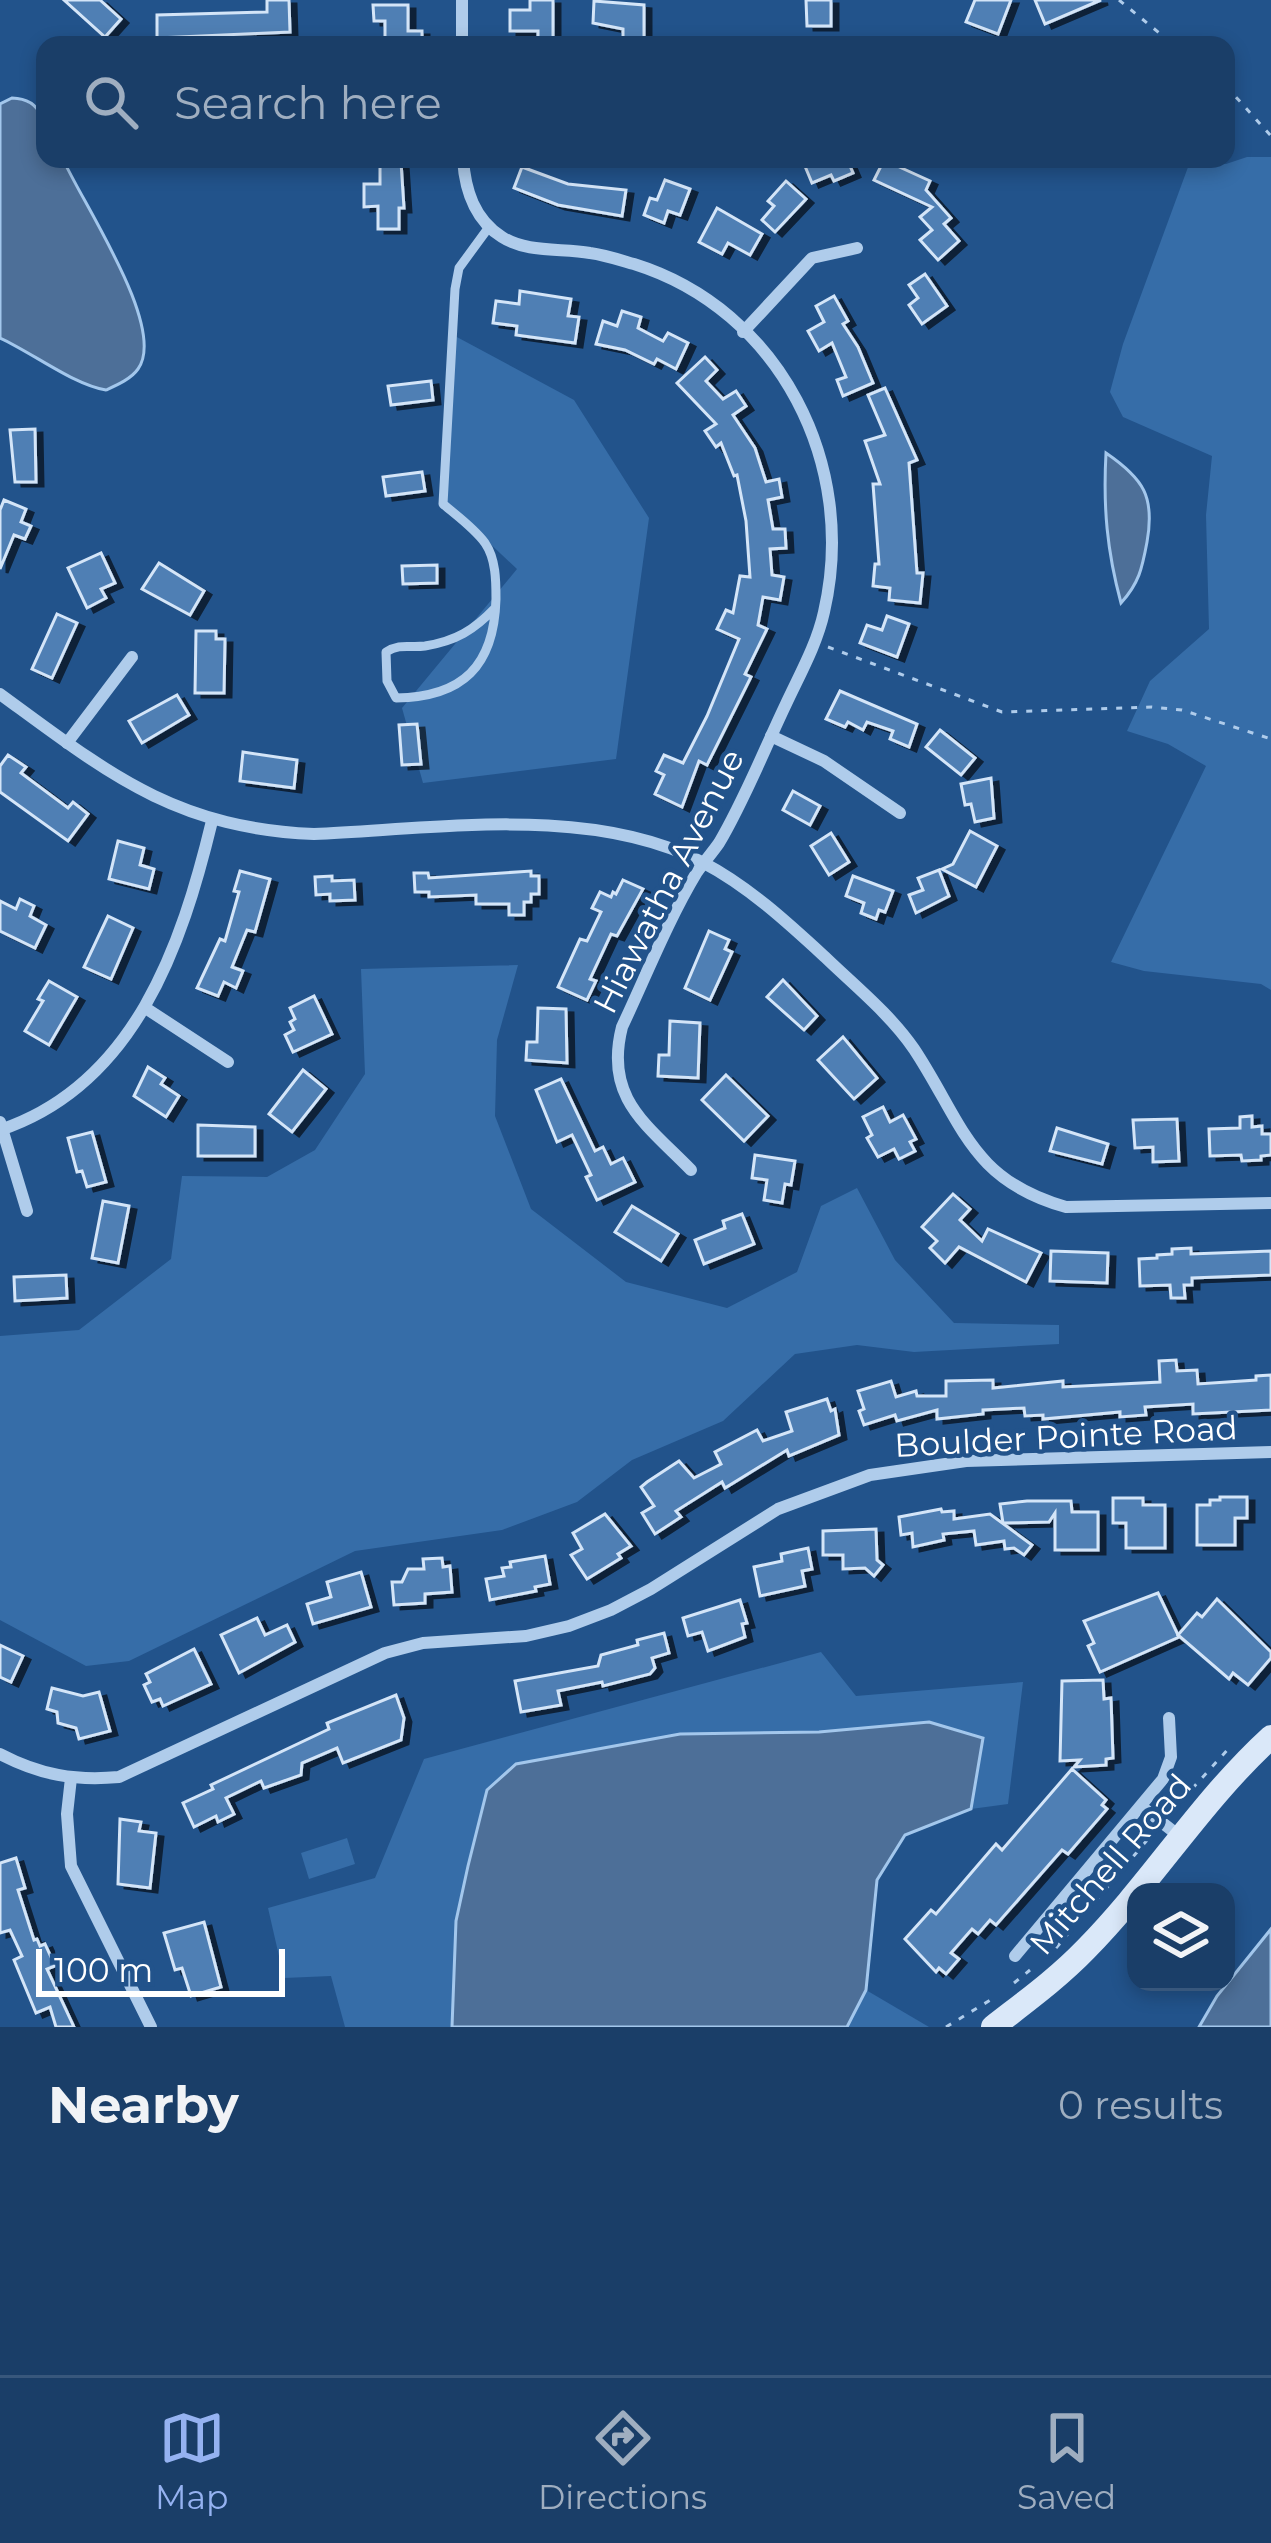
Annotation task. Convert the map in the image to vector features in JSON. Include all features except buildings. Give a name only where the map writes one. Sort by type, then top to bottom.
[{"type":"main road","name":"Mitchell Road","points":[[993,2027],[1053,1982],[1089,1946],[1170,1829],[1271,1737]]},
{"type":"street","points":[[462,0],[462,36]]},
{"type":"street","points":[[464,168],[468,195],[489,227]]},
{"type":"street","name":"Hiawatha Avenue","points":[[489,227],[524,246],[593,253],[639,266],[719,309],[782,375],[823,457],[834,539],[831,578],[815,642],[616,1047],[621,1089],[632,1110],[691,1170]]},
{"type":"street","points":[[743,332],[812,258],[856,248]]},
{"type":"street","points":[[67,743],[132,657]]},
{"type":"street","points":[[0,694],[148,794],[212,821],[314,834],[578,828],[628,837],[703,863],[785,920],[889,1018],[984,1164],[1009,1184],[1066,1207],[1271,1203]]},
{"type":"street","name":"Hiawatha Avenue","points":[[771,736],[824,760],[900,813]]},
{"type":"street","points":[[27,1211],[1,1127],[76,1089],[147,1009],[180,937],[212,821]]},
{"type":"street","points":[[147,1009],[228,1062]]},
{"type":"street","name":"Boulder Pointe Road","points":[[0,1754],[21,1765],[71,1778],[119,1777],[385,1652],[423,1643],[526,1636],[611,1610],[778,1509],[870,1475],[966,1462],[1271,1452]]},
{"type":"street","points":[[1016,1956],[1163,1779],[1171,1757],[1169,1718]]},
{"type":"street","points":[[71,1778],[67,1814],[71,1866],[151,2027]]},
{"type":"street","points":[[1142,1808],[1170,1829]]},
{"type":"lane","points":[[489,227],[459,268],[454,289],[443,503],[485,544],[491,557],[495,608],[485,658],[460,681],[432,698],[396,698],[387,681],[386,652],[398,644],[423,646],[472,632],[495,608]]},
{"type":"path","points":[[1119,0],[1163,36]]},
{"type":"path","points":[[1235,96],[1271,136]]},
{"type":"path","points":[[815,642],[1002,712],[1183,710],[1271,739]]},
{"type":"path","points":[[1052,1953],[1170,1829],[1237,1741]]},
{"type":"path","points":[[1015,1982],[1033,1967]]},
{"type":"path","points":[[946,2027],[997,1997]]},
{"type":"shaded area","points":[[12,98],[36,108],[36,168],[68,168],[132,296],[144,350],[135,373],[106,390],[67,375],[0,338],[0,104]]},
{"type":"shaded area","points":[[1271,157],[1271,990],[1261,984],[1144,971],[1111,962],[1206,766],[1168,744],[1127,731],[1150,681],[1209,629],[1206,515],[1212,456],[1123,417],[1110,392],[1188,168],[1235,168],[1235,161]]},
{"type":"shaded area","points":[[455,336],[574,400],[649,518],[616,759],[423,783],[402,708],[517,569],[447,503]]},
{"type":"shaded area","points":[[1106,453],[1138,481],[1148,501],[1141,568],[1121,603],[1107,529]]},
{"type":"shaded area","points":[[518,965],[497,1040],[495,1116],[531,1209],[626,1282],[727,1308],[797,1272],[821,1206],[857,1188],[895,1260],[954,1323],[1059,1325],[1059,1344],[914,1352],[857,1345],[795,1354],[723,1421],[632,1460],[577,1502],[502,1530],[355,1551],[129,1661],[86,1666],[0,1620],[0,1336],[79,1330],[171,1259],[182,1176],[267,1177],[315,1150],[365,1074],[361,969]]},
{"type":"shaded area","points":[[821,1652],[856,1696],[1023,1682],[1008,1804],[971,1809],[982,1738],[929,1722],[819,1732],[478,1830],[458,1928],[452,2027],[345,2027],[331,1976],[284,1978],[268,1908],[375,1878],[424,1759]]},
{"type":"shaded area","points":[[929,1722],[983,1738],[971,1809],[905,1835],[877,1880],[866,1990],[847,2027],[452,2027],[456,1921],[468,1866],[487,1790],[516,1764],[680,1734],[819,1732]]},
{"type":"shaded area","points":[[347,1838],[355,1864],[309,1879],[301,1853]]},
{"type":"shaded area","points":[[1271,1929],[1271,2027],[1199,2027],[1221,1991],[1235,1991],[1235,1974]]},
{"type":"shaded area","points":[[866,1990],[929,2027],[847,2027]]}]
